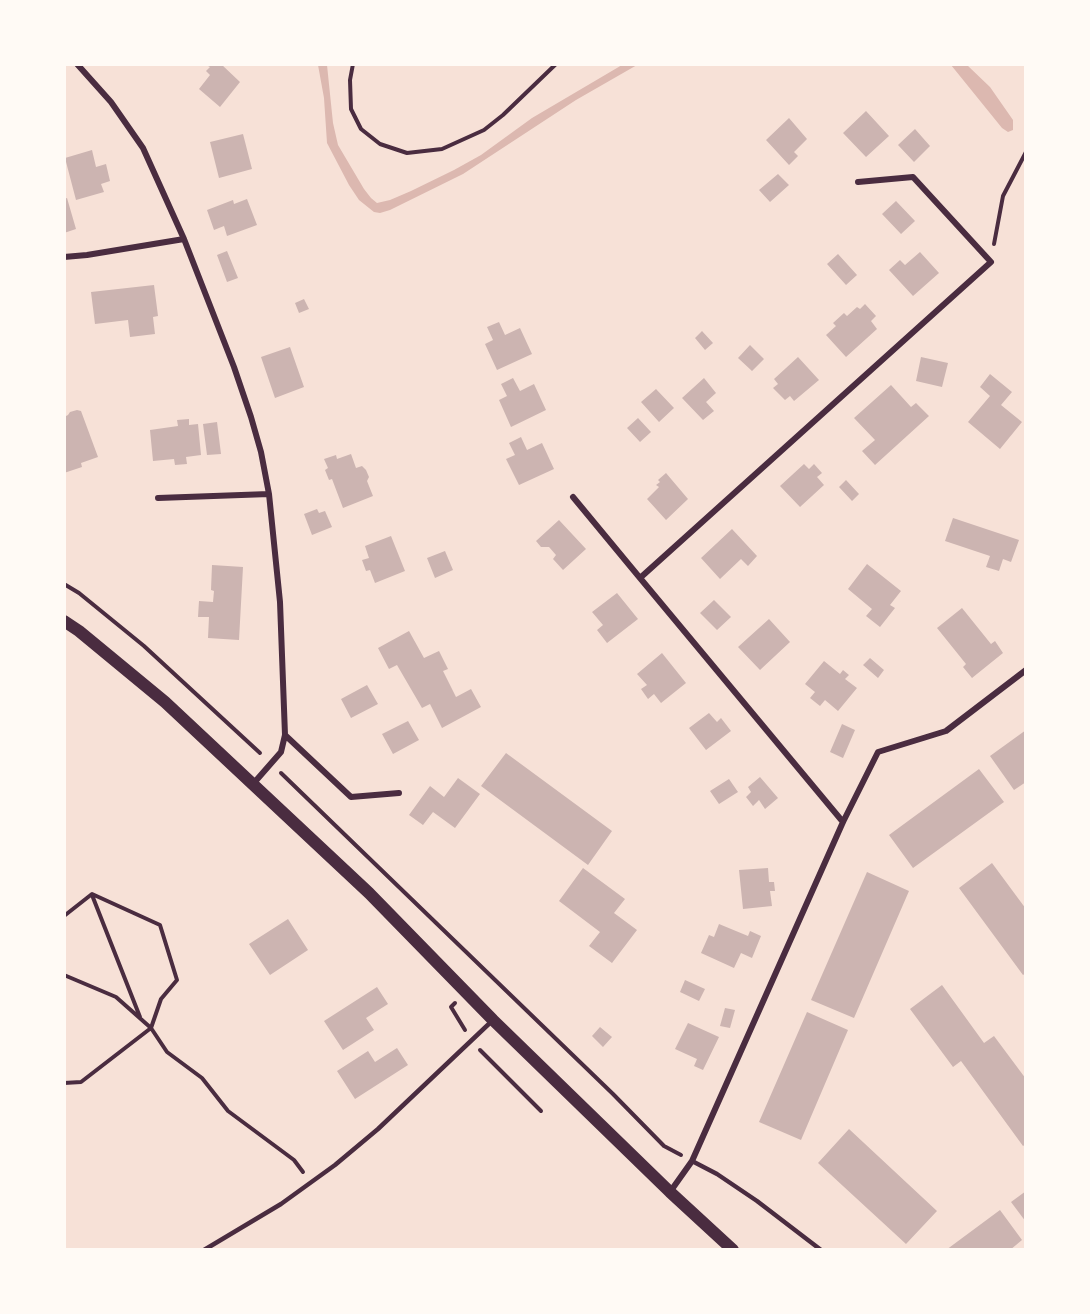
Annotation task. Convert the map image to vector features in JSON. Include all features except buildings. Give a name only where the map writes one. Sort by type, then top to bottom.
[{"type":"main road","points":[[64,621],[165,702],[369,893],[493,1020],[733,1250]]},
{"type":"street","points":[[76,64],[111,102],[143,148],[184,240],[234,367],[261,452],[269,494],[280,602],[285,735],[281,752],[253,784]]},
{"type":"street","points":[[640,578],[991,262],[913,177],[858,182]]},
{"type":"street","points":[[64,256],[87,255],[184,240]]},
{"type":"street","points":[[158,498],[269,494]]},
{"type":"street","points":[[573,497],[843,822]]},
{"type":"street","points":[[670,1192],[692,1161],[843,822],[878,752],[946,731],[1026,670]]},
{"type":"street","points":[[285,735],[351,797],[399,793]]},
{"type":"lane","points":[[204,1250],[251,1222],[335,1165],[378,1129],[493,1020]]},
{"type":"lane","points":[[692,1161],[717,1174],[757,1201],[821,1250]]},
{"type":"path","points":[[353,64],[350,80],[351,109],[361,129],[380,144],[407,153],[442,149],[484,130],[503,116],[556,64]]},
{"type":"path","points":[[991,262],[1003,196],[1026,152]]},
{"type":"path","points":[[64,584],[144,646],[271,764],[664,1146],[692,1161]]},
{"type":"path","points":[[64,916],[92,894]]},
{"type":"path","points":[[92,894],[141,1019]]},
{"type":"path","points":[[64,1083],[81,1082],[151,1028],[161,999],[177,980],[160,925],[92,894]]},
{"type":"path","points":[[64,975],[116,997],[151,1028],[168,1052],[202,1078],[228,1111],[294,1160],[311,1182]]},
{"type":"path","points":[[471,1041],[541,1111]]},
{"type":"shaded area","points":[[318,65],[327,65],[333,123],[338,145],[364,189],[377,203],[411,191],[481,155],[532,118],[622,65],[637,65],[576,100],[463,174],[380,213],[374,212],[359,200],[327,143],[324,98]]},
{"type":"shaded area","points":[[951,65],[967,65],[990,87],[1013,120],[1013,130],[1008,132],[1002,128]]}]
